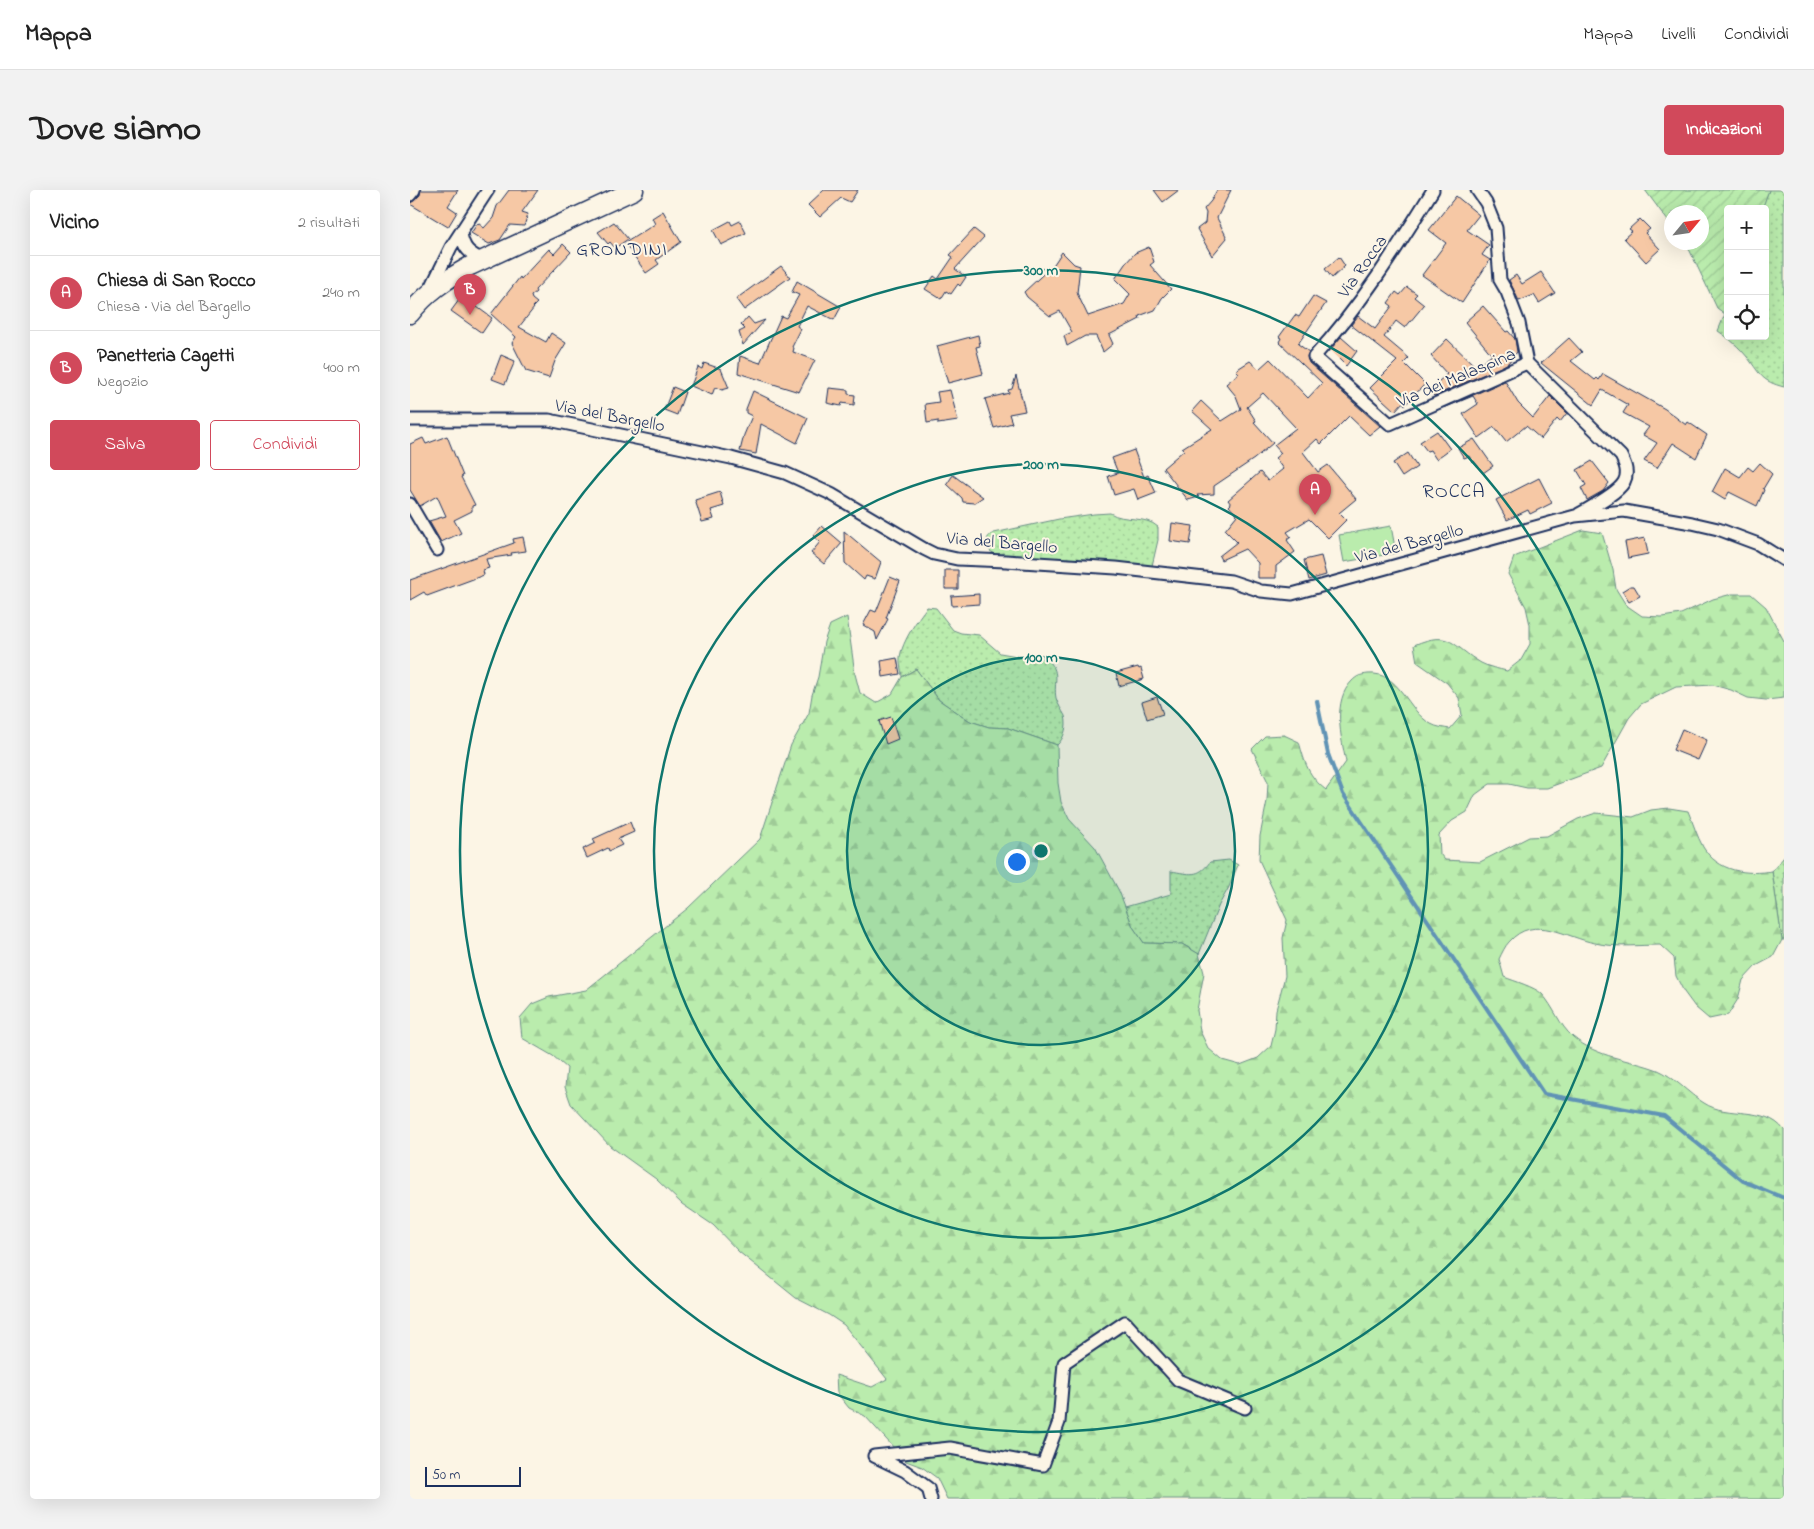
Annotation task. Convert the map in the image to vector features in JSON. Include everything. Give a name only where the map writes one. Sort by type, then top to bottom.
[{"type":"main road","points":[[410,314],[427,295],[457,273],[634,190]]},
{"type":"street","points":[[410,195],[414,190]]},
{"type":"street","points":[[427,295],[451,247],[488,190]]},
{"type":"street","name":"Via Rocca","points":[[1390,424],[1314,358],[1334,336],[1394,253],[1433,190]]},
{"type":"street","points":[[1477,190],[1486,203],[1496,228],[1500,280],[1507,292],[1519,323],[1527,363]]},
{"type":"street","points":[[461,233],[462,244],[466,250],[484,260]]},
{"type":"street","name":"Via dei Malaspina","points":[[1390,424],[1527,363],[1583,417],[1621,456],[1625,463],[1624,482],[1616,490],[1575,516]]},
{"type":"street","name":"Via del Bargello","points":[[410,420],[549,420],[731,458],[785,473],[831,494],[934,554],[957,559],[1125,570],[1230,581],[1261,591],[1292,594],[1575,516]]},
{"type":"street","points":[[410,504],[437,550]]},
{"type":"street","points":[[1575,516],[1624,511],[1692,523],[1758,544],[1784,560]]},
{"type":"street","points":[[931,1499],[928,1488],[906,1471],[874,1456],[950,1448],[1043,1465],[1059,1422],[1064,1363],[1125,1322],[1178,1380],[1245,1408]]},
{"type":"green space","points":[[1645,190],[1769,190],[1763,205],[1724,205],[1724,313],[1717,308],[1689,250],[1709,250],[1709,205],[1664,205],[1664,216]]},
{"type":"green space","points":[[1769,190],[1784,190],[1784,387],[1762,377],[1748,358],[1730,340],[1769,340],[1769,205],[1763,205]]},
{"type":"green space","points":[[1724,316],[1724,336],[1718,331]]},
{"type":"green space","points":[[1110,513],[1116,516],[1147,521],[1158,527],[1158,540],[1152,566],[995,554],[990,551],[987,541],[989,536],[994,533],[1059,519]]},
{"type":"green space","points":[[1391,526],[1396,553],[1344,562],[1339,535]]},
{"type":"green space","points":[[1583,530],[1602,533],[1613,570],[1616,589],[1626,605],[1642,616],[1662,617],[1681,614],[1713,599],[1732,594],[1751,594],[1766,607],[1784,641],[1784,698],[1766,700],[1748,698],[1731,690],[1713,685],[1676,687],[1641,704],[1629,718],[1601,768],[1547,788],[1490,784],[1475,795],[1467,812],[1452,821],[1439,835],[1440,854],[1445,860],[1480,862],[1529,837],[1547,836],[1578,819],[1596,813],[1633,817],[1651,810],[1669,808],[1688,811],[1703,847],[1709,855],[1725,867],[1743,872],[1772,871],[1782,940],[1773,957],[1756,966],[1743,980],[1738,999],[1728,1015],[1709,1019],[1695,1007],[1684,992],[1676,976],[1674,958],[1660,945],[1603,945],[1540,928],[1529,929],[1519,934],[1508,944],[1499,959],[1504,977],[1539,991],[1568,1032],[1583,1044],[1603,1054],[1658,1070],[1669,1076],[1698,1099],[1714,1108],[1767,1117],[1784,1130],[1784,1499],[947,1499],[937,1478],[922,1467],[906,1461],[865,1416],[849,1408],[837,1393],[836,1375],[872,1387],[887,1379],[844,1325],[796,1298],[739,1252],[713,1225],[682,1204],[656,1179],[610,1146],[571,1104],[565,1087],[567,1068],[553,1056],[522,1038],[520,1018],[532,1004],[549,997],[586,990],[688,908],[760,839],[791,745],[809,713],[824,642],[830,625],[847,617],[855,674],[860,693],[876,703],[892,694],[902,677],[916,669],[939,700],[970,721],[989,727],[1008,728],[1057,745],[1058,783],[1061,802],[1069,819],[1095,847],[1119,891],[1133,927],[1144,943],[1182,944],[1199,954],[1204,973],[1197,1010],[1200,1031],[1208,1048],[1222,1060],[1240,1065],[1258,1058],[1271,1046],[1275,1029],[1276,1010],[1285,976],[1283,938],[1287,920],[1259,860],[1260,836],[1267,801],[1268,782],[1252,749],[1265,736],[1284,735],[1299,742],[1305,763],[1311,774],[1326,790],[1346,762],[1340,731],[1342,699],[1346,689],[1354,679],[1368,674],[1379,675],[1388,679],[1396,685],[1423,718],[1433,725],[1450,729],[1462,715],[1459,698],[1447,683],[1417,662],[1414,645],[1426,640],[1444,639],[1484,664],[1507,671],[1521,660],[1530,644],[1530,625],[1526,607],[1508,574],[1514,557]]},
{"type":"green space","points":[[927,607],[936,608],[953,630],[979,635],[1000,653],[1028,658],[1046,658],[1051,663],[1056,677],[1056,698],[1066,720],[1065,732],[1057,745],[1008,728],[989,727],[970,721],[939,700],[916,669],[902,677],[901,651],[911,630]]},
{"type":"green space","points":[[1784,857],[1784,940],[1782,940],[1772,871]]},
{"type":"green space","points":[[1229,860],[1238,865],[1199,954],[1182,944],[1144,943],[1133,927],[1125,907],[1171,894],[1171,871],[1193,874],[1202,871],[1210,862]]},
{"type":"building","points":[[421,190],[458,190],[448,206],[457,212],[448,227],[410,204],[420,195]]},
{"type":"building","points":[[509,190],[538,190],[522,212],[528,214],[524,226],[510,225],[500,240],[489,244],[471,233],[478,223],[484,228],[493,218],[497,206]]},
{"type":"building","points":[[824,190],[858,190],[850,202],[841,198],[820,217],[808,205]]},
{"type":"building","points":[[1154,190],[1179,190],[1163,202]]},
{"type":"building","points":[[1217,190],[1231,190],[1217,218],[1227,238],[1212,256],[1197,229],[1205,223],[1206,213],[1204,209]]},
{"type":"building","points":[[1456,196],[1479,215],[1467,230],[1489,245],[1482,255],[1490,260],[1462,303],[1422,275],[1446,243],[1429,230]]},
{"type":"building","points":[[663,211],[681,242],[656,260],[659,264],[646,273],[625,243],[655,224],[652,218]]},
{"type":"building","points":[[1640,219],[1650,229],[1645,233],[1660,249],[1646,262],[1624,238],[1632,231],[1629,229]]},
{"type":"building","points":[[730,221],[732,225],[740,221],[746,233],[721,245],[713,230]]},
{"type":"building","points":[[614,222],[628,239],[615,248],[610,242],[608,244],[598,232]]},
{"type":"building","points":[[974,229],[984,237],[955,269],[966,277],[960,286],[958,284],[951,294],[946,291],[941,299],[925,289],[934,276],[938,279],[953,257],[950,255]]},
{"type":"building","points":[[563,244],[571,252],[535,290],[536,292],[531,296],[537,303],[519,327],[546,342],[551,333],[566,343],[555,361],[549,378],[526,371],[512,343],[516,337],[491,314],[520,277],[521,279],[549,249],[554,254]]},
{"type":"building","points":[[1149,247],[1154,262],[1150,265],[1171,289],[1162,298],[1155,310],[1139,316],[1140,319],[1109,335],[1113,344],[1103,352],[1096,336],[1085,336],[1067,346],[1064,336],[1072,332],[1060,311],[1050,316],[1027,297],[1024,292],[1054,264],[1062,252],[1074,264],[1080,266],[1077,293],[1088,316],[1124,304],[1130,294],[1115,279],[1135,253]]},
{"type":"building","points":[[1339,257],[1345,266],[1332,278],[1325,269]]},
{"type":"building","points":[[781,266],[790,277],[744,310],[736,299]]},
{"type":"building","points":[[1541,272],[1555,293],[1539,303],[1534,295],[1519,301],[1509,280],[1516,275],[1522,284]]},
{"type":"building","points":[[797,281],[841,307],[834,320],[807,306],[797,326],[801,329],[792,347],[794,348],[793,352],[815,360],[799,392],[738,373],[740,356],[760,363],[781,316],[786,318],[799,295],[792,292]]},
{"type":"building","points":[[1407,287],[1417,294],[1414,297],[1424,305],[1405,328],[1396,321],[1384,337],[1409,358],[1404,363],[1425,384],[1405,405],[1403,402],[1395,411],[1370,388],[1397,361],[1351,325],[1358,316],[1375,329],[1392,306],[1388,303],[1396,292],[1400,295]]},
{"type":"building","points":[[462,296],[492,318],[482,333],[451,311]]},
{"type":"building","points":[[1313,296],[1326,303],[1298,344],[1309,352],[1307,356],[1309,363],[1380,426],[1369,435],[1349,416],[1321,444],[1317,439],[1303,452],[1318,472],[1328,465],[1356,499],[1339,513],[1346,520],[1328,538],[1309,519],[1287,532],[1291,537],[1287,540],[1295,552],[1276,566],[1276,578],[1258,578],[1258,563],[1245,549],[1221,560],[1219,556],[1237,542],[1225,530],[1237,515],[1229,506],[1231,504],[1228,500],[1260,472],[1268,481],[1283,469],[1275,458],[1281,453],[1274,445],[1296,428],[1263,393],[1247,407],[1256,421],[1254,422],[1273,443],[1254,459],[1214,486],[1214,494],[1197,495],[1199,497],[1188,500],[1163,468],[1184,450],[1182,448],[1212,429],[1192,411],[1201,401],[1222,421],[1241,409],[1236,396],[1226,384],[1239,373],[1236,370],[1250,361],[1259,369],[1270,359],[1308,398],[1322,383],[1279,342],[1281,338],[1279,337],[1295,315],[1299,317]]},
{"type":"building","points":[[1483,306],[1506,332],[1508,331],[1515,339],[1517,352],[1503,366],[1434,396],[1429,390],[1447,374],[1431,356],[1447,339],[1476,367],[1492,355],[1465,322]]},
{"type":"building","points":[[748,317],[754,324],[765,320],[743,345],[739,332],[745,329],[741,325]]},
{"type":"building","points":[[978,335],[980,346],[976,347],[983,374],[948,383],[937,346]]},
{"type":"building","points":[[1341,337],[1357,351],[1346,366],[1330,350]]},
{"type":"building","points":[[1569,338],[1582,352],[1571,361],[1595,380],[1597,378],[1599,380],[1603,374],[1665,409],[1686,425],[1688,422],[1707,435],[1696,458],[1673,443],[1657,468],[1644,461],[1657,443],[1643,435],[1649,427],[1623,413],[1628,405],[1602,390],[1593,405],[1541,363]]},
{"type":"building","points":[[501,355],[515,361],[505,384],[492,379]]},
{"type":"building","points":[[704,363],[721,369],[729,388],[722,390],[715,387],[712,395],[691,386],[698,367],[702,369]]},
{"type":"building","points":[[1016,376],[1025,411],[1009,414],[1012,423],[994,428],[985,399],[1009,393],[1008,390],[1012,389]]},
{"type":"building","points":[[1505,381],[1518,403],[1533,418],[1550,396],[1567,413],[1560,422],[1557,419],[1541,439],[1526,426],[1506,442],[1494,427],[1479,438],[1463,414],[1478,404],[1473,396],[1444,408]]},
{"type":"building","points":[[673,387],[685,392],[677,415],[664,410]]},
{"type":"building","points":[[829,388],[848,390],[848,394],[855,395],[854,405],[842,403],[841,406],[827,403]]},
{"type":"building","points":[[950,390],[958,421],[938,424],[938,421],[927,423],[925,404],[939,402],[937,392]]},
{"type":"building","points":[[753,391],[808,418],[797,443],[761,424],[756,454],[740,451],[752,416],[746,413],[746,409]]},
{"type":"building","points":[[1437,431],[1450,449],[1436,459],[1430,450],[1427,451],[1420,442]]},
{"type":"building","points":[[447,436],[463,476],[461,477],[475,505],[472,506],[472,511],[454,520],[461,533],[441,542],[429,521],[446,516],[437,496],[420,506],[410,490],[410,444],[423,438],[426,444]]},
{"type":"building","points":[[1474,439],[1493,466],[1483,473],[1469,456],[1464,458],[1458,448]]},
{"type":"building","points":[[1134,450],[1144,477],[1148,475],[1156,493],[1138,500],[1134,489],[1114,495],[1108,476],[1118,473],[1112,458]]},
{"type":"building","points":[[1408,453],[1417,467],[1402,477],[1393,463]]},
{"type":"building","points":[[1592,461],[1609,483],[1603,491],[1587,500],[1581,488],[1586,485],[1577,470]]},
{"type":"building","points":[[1760,463],[1772,474],[1763,489],[1757,506],[1729,492],[1725,500],[1712,492],[1725,468],[1740,477],[1748,467],[1753,471]]},
{"type":"building","points":[[953,475],[983,497],[974,503],[963,502],[962,498],[947,484]]},
{"type":"building","points":[[1539,478],[1552,503],[1530,514],[1528,510],[1507,520],[1496,500]]},
{"type":"building","points":[[720,492],[724,506],[711,510],[714,519],[702,522],[695,500]]},
{"type":"building","points":[[1172,523],[1193,526],[1190,544],[1170,541]]},
{"type":"building","points":[[822,526],[842,543],[824,564],[811,553],[820,542],[813,536]]},
{"type":"building","points":[[844,531],[881,562],[875,579],[866,576],[864,580],[845,563]]},
{"type":"building","points":[[523,537],[526,551],[486,559],[489,568],[483,570],[484,575],[427,596],[424,592],[410,600],[410,580],[514,543],[513,539]]},
{"type":"building","points":[[1645,538],[1648,554],[1628,558],[1625,542]]},
{"type":"building","points":[[1321,556],[1326,575],[1309,580],[1304,560]]},
{"type":"building","points":[[945,570],[958,570],[958,589],[945,589]]},
{"type":"building","points":[[890,577],[900,581],[886,618],[888,619],[877,640],[875,632],[863,625],[871,610],[876,612]]},
{"type":"building","points":[[1630,586],[1634,586],[1640,596],[1629,602],[1622,591]]},
{"type":"building","points":[[979,594],[979,604],[952,606],[951,596]]},
{"type":"building","points":[[897,658],[900,674],[883,677],[881,661]]},
{"type":"building","points":[[1138,667],[1139,669],[1141,668],[1144,679],[1119,686],[1116,673]]},
{"type":"building","points":[[1157,697],[1163,714],[1147,719],[1142,702]]},
{"type":"building","points":[[891,717],[898,739],[886,744],[879,721]]},
{"type":"building","points":[[1682,729],[1707,740],[1698,760],[1673,750]]},
{"type":"building","points":[[630,822],[634,832],[618,839],[622,845],[609,851],[608,848],[587,858],[583,849],[595,843],[593,839]]},
{"type":"waterway","points":[[1317,701],[1328,754],[1343,794],[1544,1094],[1664,1116],[1743,1181],[1784,1198]]},
{"type":"place","name":"Panetteria Cagetti","points":[[470,315]]},
{"type":"place","name":"Chiesa di San Rocco","points":[[1315,515]]},
{"type":"district","name":"GRONDINI","points":[[622,248]]},
{"type":"district","name":"ROCCA","points":[[1454,490]]}]
